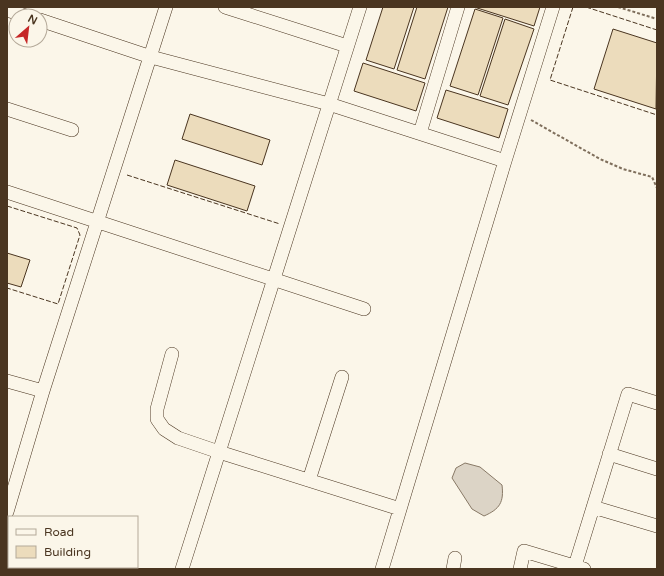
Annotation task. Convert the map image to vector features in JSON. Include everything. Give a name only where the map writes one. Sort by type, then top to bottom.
[{"type":"street","points":[[7,512],[43,391],[166,7]]},
{"type":"street","points":[[225,7],[347,46]]},
{"type":"street","points":[[182,569],[360,7]]},
{"type":"street","points":[[420,133],[458,7]]},
{"type":"street","points":[[382,569],[505,160],[554,7]]},
{"type":"street","points":[[48,23],[151,57],[329,104],[505,160]]},
{"type":"street","points":[[7,109],[72,130]]},
{"type":"street","points":[[7,192],[364,309]]},
{"type":"street","points":[[172,354],[157,409],[157,419],[164,429],[178,438],[219,452],[400,509]]},
{"type":"street","points":[[309,480],[342,377]]},
{"type":"street","points":[[7,381],[43,391]]},
{"type":"street","points":[[520,569],[524,551],[578,568],[593,507],[628,394],[657,403]]},
{"type":"street","points":[[610,454],[657,469]]},
{"type":"street","points":[[593,507],[657,526]]},
{"type":"path","points":[[618,7],[657,19]]},
{"type":"path","points":[[520,114],[600,159],[623,169],[652,177],[657,188]]},
{"type":"shaded area","points":[[465,463],[480,467],[502,485],[500,504],[494,511],[484,516],[472,509],[452,478],[456,468]]},
{"type":"building","points":[[383,7],[414,7],[394,69],[366,60]]},
{"type":"building","points":[[417,7],[448,7],[425,79],[397,70]]},
{"type":"building","points":[[474,7],[540,7],[534,26]]},
{"type":"building","points":[[475,9],[503,18],[478,95],[450,86]]},
{"type":"building","points":[[505,19],[534,29],[508,105],[480,96]]},
{"type":"building","points":[[613,29],[657,43],[656,109],[594,89]]},
{"type":"building","points":[[363,63],[425,83],[416,111],[354,91]]},
{"type":"building","points":[[446,90],[508,109],[499,138],[437,118]]},
{"type":"building","points":[[190,114],[270,140],[262,165],[182,139]]},
{"type":"building","points":[[175,160],[255,186],[247,211],[167,185]]},
{"type":"building","points":[[7,253],[30,260],[21,287],[7,283]]},
{"type":"fence","points":[[573,7],[550,80],[657,115]]},
{"type":"fence","points":[[586,7],[657,30]]},
{"type":"fence","points":[[127,175],[280,224]]},
{"type":"fence","points":[[7,206],[77,228],[80,235],[58,304],[7,288]]}]
